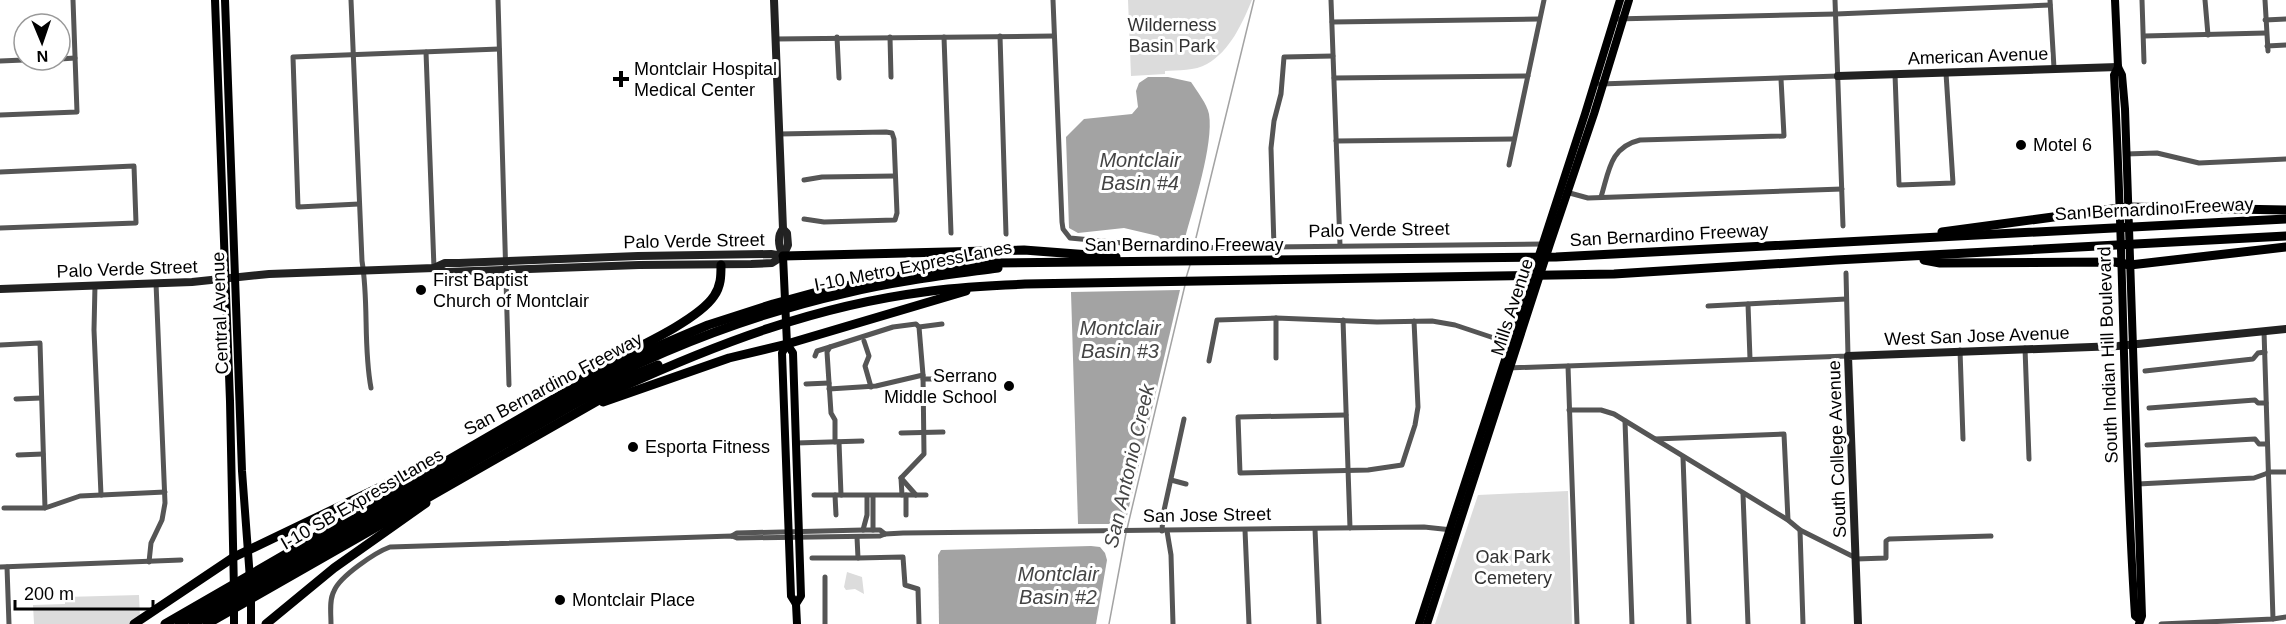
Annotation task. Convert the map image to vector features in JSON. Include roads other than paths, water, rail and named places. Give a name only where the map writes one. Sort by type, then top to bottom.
[{"type":"highway","points":[[1872,242],[2124,208],[2286,210]]},
{"type":"highway","name":"San Bernardino Freeway","points":[[207,624],[225,601],[476,444],[571,389],[681,336],[797,301],[919,272],[984,264],[1024,262],[1139,263],[1556,257],[2286,219]]},
{"type":"highway","name":"San Bernardino Freeway","points":[[165,624],[225,601],[467,474],[580,409],[675,362],[773,326],[841,308],[923,292],[1025,284],[1614,274],[2286,234]]},
{"type":"highway","points":[[1912,257],[1940,263],[2126,264],[2286,247]]},
{"type":"highway","points":[[783,256],[1024,250],[1118,257],[1139,263]]},
{"type":"highway","points":[[571,389],[591,371],[681,323],[702,309],[718,289],[721,265]]},
{"type":"highway","points":[[580,409],[729,357],[787,344],[915,305],[951,297],[976,287]]},
{"type":"highway","name":"I-10 SB Express Lanes","points":[[260,581],[589,388],[670,349],[773,308]]},
{"type":"highway","name":"I-10 SB Express Lanes","points":[[260,581],[612,384],[654,366],[675,362]]},
{"type":"highway","points":[[134,624],[234,557],[434,461],[476,444]]},
{"type":"highway","points":[[266,624],[358,550],[467,474]]},
{"type":"highway","points":[[178,624],[225,601]]},
{"type":"highway","points":[[193,624],[225,601]]},
{"type":"main road","name":"Central Avenue","points":[[215,0],[234,557],[234,624]]},
{"type":"main road","name":"Central Avenue","points":[[225,0],[242,471],[249,550],[251,624]]},
{"type":"main road","name":"Mills Avenue","points":[[1419,624],[1507,368],[1618,19],[1620,0]]},
{"type":"main road","name":"Mills Avenue","points":[[1618,19],[1629,0]]},
{"type":"main road","points":[[2115,0],[2118,67]]},
{"type":"main road","name":"South Indian Hill Boulevard","points":[[2118,67],[2122,75],[2126,154],[2124,208]]},
{"type":"main road","name":"South Indian Hill Boulevard","points":[[2118,67],[2114,75],[2124,208],[2132,568],[2135,616],[2139,622],[2142,616],[2138,484],[2128,345]]},
{"type":"main road","points":[[783,256],[787,344],[782,353],[794,534],[801,596],[796,604],[796,624]]},
{"type":"main road","points":[[787,344],[793,352],[796,442],[794,534]]},
{"type":"main road","name":"Mills Avenue","points":[[1427,624],[1453,530]]},
{"type":"street","points":[[0,115],[77,112],[73,0]]},
{"type":"street","points":[[351,0],[359,204],[368,370],[371,388]]},
{"type":"street","points":[[498,0],[509,385]]},
{"type":"street","points":[[774,0],[783,229],[787,233],[788,245],[783,256]]},
{"type":"street","points":[[775,39],[1054,36],[1053,0]]},
{"type":"street","points":[[1331,0],[1340,245]]},
{"type":"street","points":[[1509,165],[1544,0]]},
{"type":"street","points":[[1835,0],[1844,226]]},
{"type":"street","points":[[2142,0],[2144,62]]},
{"type":"street","points":[[2205,0],[2208,35]]},
{"type":"street","points":[[2265,0],[2267,48],[2286,45]]},
{"type":"street","points":[[1618,19],[1836,14],[2050,3],[2054,68]]},
{"type":"street","points":[[2265,20],[2286,19]]},
{"type":"street","points":[[1332,22],[1539,20]]},
{"type":"street","points":[[2144,36],[2266,33]]},
{"type":"street","points":[[1000,36],[1006,234]]},
{"type":"street","name":"Palo Verde Street","points":[[1054,36],[1062,222],[1066,235],[1076,240],[1191,248],[1546,244]]},
{"type":"street","points":[[837,37],[839,78]]},
{"type":"street","points":[[890,37],[891,77]]},
{"type":"street","points":[[944,37],[951,233]]},
{"type":"street","points":[[359,204],[298,207],[293,57],[499,49]]},
{"type":"street","points":[[426,52],[434,268]]},
{"type":"street","points":[[1274,247],[1270,148],[1281,94],[1284,57],[1333,56]]},
{"type":"street","name":"American Avenue","points":[[1838,76],[2118,67]]},
{"type":"street","points":[[1895,74],[1899,185],[1953,183],[1946,73]]},
{"type":"street","points":[[1334,78],[1528,76]]},
{"type":"street","points":[[1598,84],[1838,76]]},
{"type":"street","points":[[1601,197],[1616,154],[1629,143],[1640,140],[1784,136],[1781,79]]},
{"type":"street","points":[[779,134],[886,132],[892,133],[894,139],[897,213],[895,220],[824,222],[804,219]]},
{"type":"street","points":[[1336,141],[1514,139]]},
{"type":"street","points":[[2126,154],[2157,153],[2199,163],[2286,159]]},
{"type":"street","points":[[0,172],[134,166],[136,223],[0,228]]},
{"type":"street","points":[[804,180],[822,177],[895,176]]},
{"type":"street","points":[[1564,191],[1588,198],[1842,189]]},
{"type":"street","points":[[721,265],[724,260],[742,260],[762,254]]},
{"type":"street","name":"Palo Verde Street","points":[[507,265],[638,256],[762,254],[783,256]]},
{"type":"street","name":"Palo Verde Street","points":[[0,289],[434,268],[445,263],[721,265],[772,263],[783,256]]},
{"type":"street","name":"South College Avenue","points":[[1846,273],[1858,624]]},
{"type":"street","points":[[150,562],[152,543],[164,512],[165,492],[156,283]]},
{"type":"street","points":[[95,285],[94,330],[101,495]]},
{"type":"street","points":[[1708,306],[1846,299]]},
{"type":"street","points":[[1748,304],[1750,359]]},
{"type":"street","points":[[1209,361],[1216,321],[1275,318],[1414,321],[1455,325],[1514,344]]},
{"type":"street","points":[[1275,318],[1276,358]]},
{"type":"street","points":[[1343,320],[1350,528]]},
{"type":"street","points":[[1346,415],[1238,417],[1240,473],[1348,471],[1402,465],[1418,408],[1414,321]]},
{"type":"street","points":[[815,356],[817,351],[893,327],[942,324]]},
{"type":"street","points":[[901,478],[924,454],[923,377],[918,325]]},
{"type":"street","name":"West San Jose Avenue","points":[[1848,356],[2128,345],[2286,329]]},
{"type":"street","points":[[2264,331],[2273,619]]},
{"type":"street","points":[[864,341],[870,356],[865,366],[871,387]]},
{"type":"street","points":[[0,345],[40,343],[45,508]]},
{"type":"street","points":[[830,347],[827,352],[829,386],[831,413],[835,420],[837,442],[836,515]]},
{"type":"street","points":[[2025,348],[2030,459]]},
{"type":"street","points":[[1960,350],[1963,439]]},
{"type":"street","points":[[2145,371],[2253,359],[2258,353],[2265,352]]},
{"type":"street","points":[[1507,368],[1848,356]]},
{"type":"street","points":[[2253,359],[2257,364],[2265,364]]},
{"type":"street","points":[[1568,366],[1577,624]]},
{"type":"street","points":[[806,384],[871,387],[923,377],[945,379]]},
{"type":"street","points":[[2254,400],[2259,394],[2266,392]]},
{"type":"street","points":[[16,399],[41,398]]},
{"type":"street","points":[[2149,408],[2254,400],[2266,404]]},
{"type":"street","points":[[1569,410],[1601,410],[1625,422],[1788,520],[1800,530],[1856,559],[1886,558],[1889,539],[1991,536]]},
{"type":"street","points":[[1173,624],[1171,555],[1163,515],[1184,419]]},
{"type":"street","points":[[1625,422],[1632,624]]},
{"type":"street","points":[[2147,445],[2255,439],[2259,434],[2267,431]]},
{"type":"street","points":[[901,433],[943,432]]},
{"type":"street","points":[[1653,439],[1784,434],[1788,520]]},
{"type":"street","points":[[2255,439],[2259,444],[2267,444]]},
{"type":"street","points":[[796,442],[862,441]]},
{"type":"street","points":[[18,455],[43,454]]},
{"type":"street","points":[[1683,457],[1689,624]]},
{"type":"street","points":[[2138,484],[2254,478],[2268,473],[2286,472]]},
{"type":"street","points":[[901,478],[916,495]]},
{"type":"street","points":[[901,478],[906,514]]},
{"type":"street","points":[[1171,480],[1186,484]]},
{"type":"street","points":[[4,508],[45,508],[80,496],[165,492]]},
{"type":"street","points":[[1743,494],[1748,624]]},
{"type":"street","points":[[814,495],[926,495]]},
{"type":"street","points":[[864,530],[870,496]]},
{"type":"street","points":[[870,496],[873,530]]},
{"type":"street","name":"San Jose Street","points":[[794,534],[857,537],[885,534],[1424,527],[1453,530]]},
{"type":"street","points":[[1314,529],[1318,624]]},
{"type":"street","name":"San Jose Street","points":[[794,534],[864,530],[880,530],[885,534]]},
{"type":"street","points":[[1245,530],[1249,624]]},
{"type":"street","points":[[1800,530],[1803,624]]},
{"type":"street","points":[[331,624],[332,596],[336,586],[368,559],[387,548],[732,536],[737,538],[794,534]]},
{"type":"street","points":[[857,537],[858,558]]},
{"type":"street","points":[[812,558],[903,557],[905,585],[918,589],[919,624]]},
{"type":"street","points":[[9,624],[3,567],[181,561]]},
{"type":"street","points":[[825,577],[825,624]]},
{"type":"street","points":[[2161,624],[2240,622],[2286,617]]},
{"type":"water","name":"Montclair Basin #4","points":[[1148,77],[1168,77],[1191,82],[1209,114],[1210,127],[1206,159],[1185,238],[1183,241],[1162,240],[1158,236],[1124,228],[1078,233],[1069,228],[1066,137],[1084,119],[1132,114],[1138,107],[1136,91],[1139,83]]},
{"type":"water","name":"Montclair Basin #3","points":[[1180,290],[1125,524],[1078,524],[1071,292]]},
{"type":"water","name":"Montclair Basin #2","points":[[1100,547],[1107,560],[1096,624],[939,624],[938,555],[941,550]]},
{"type":"waterway","name":"San Antonio Creek","points":[[1194,246],[1254,0]]},
{"type":"waterway","name":"San Antonio Creek","points":[[1186,278],[1190,265]]},
{"type":"waterway","name":"San Antonio Creek","points":[[1127,529],[1185,285]]},
{"type":"waterway","name":"San Antonio Creek","points":[[1109,624],[1126,533]]},
{"type":"place","name":"Montclair Hospital Medical Center","points":[[621,79]]},
{"type":"place","name":"Motel 6","points":[[2021,145]]},
{"type":"place","name":"First Baptist Church of Montclair","points":[[421,290]]},
{"type":"place","name":"Serrano Middle School","points":[[1009,386]]},
{"type":"place","name":"Esporta Fitness","points":[[633,447]]},
{"type":"place","name":"Montclair Place","points":[[560,600]]},
{"type":"park label","name":"Wilderness Basin Park","points":[[1172,36]]},
{"type":"park label","name":"Oak Park Cemetery","points":[[1513,567]]}]
